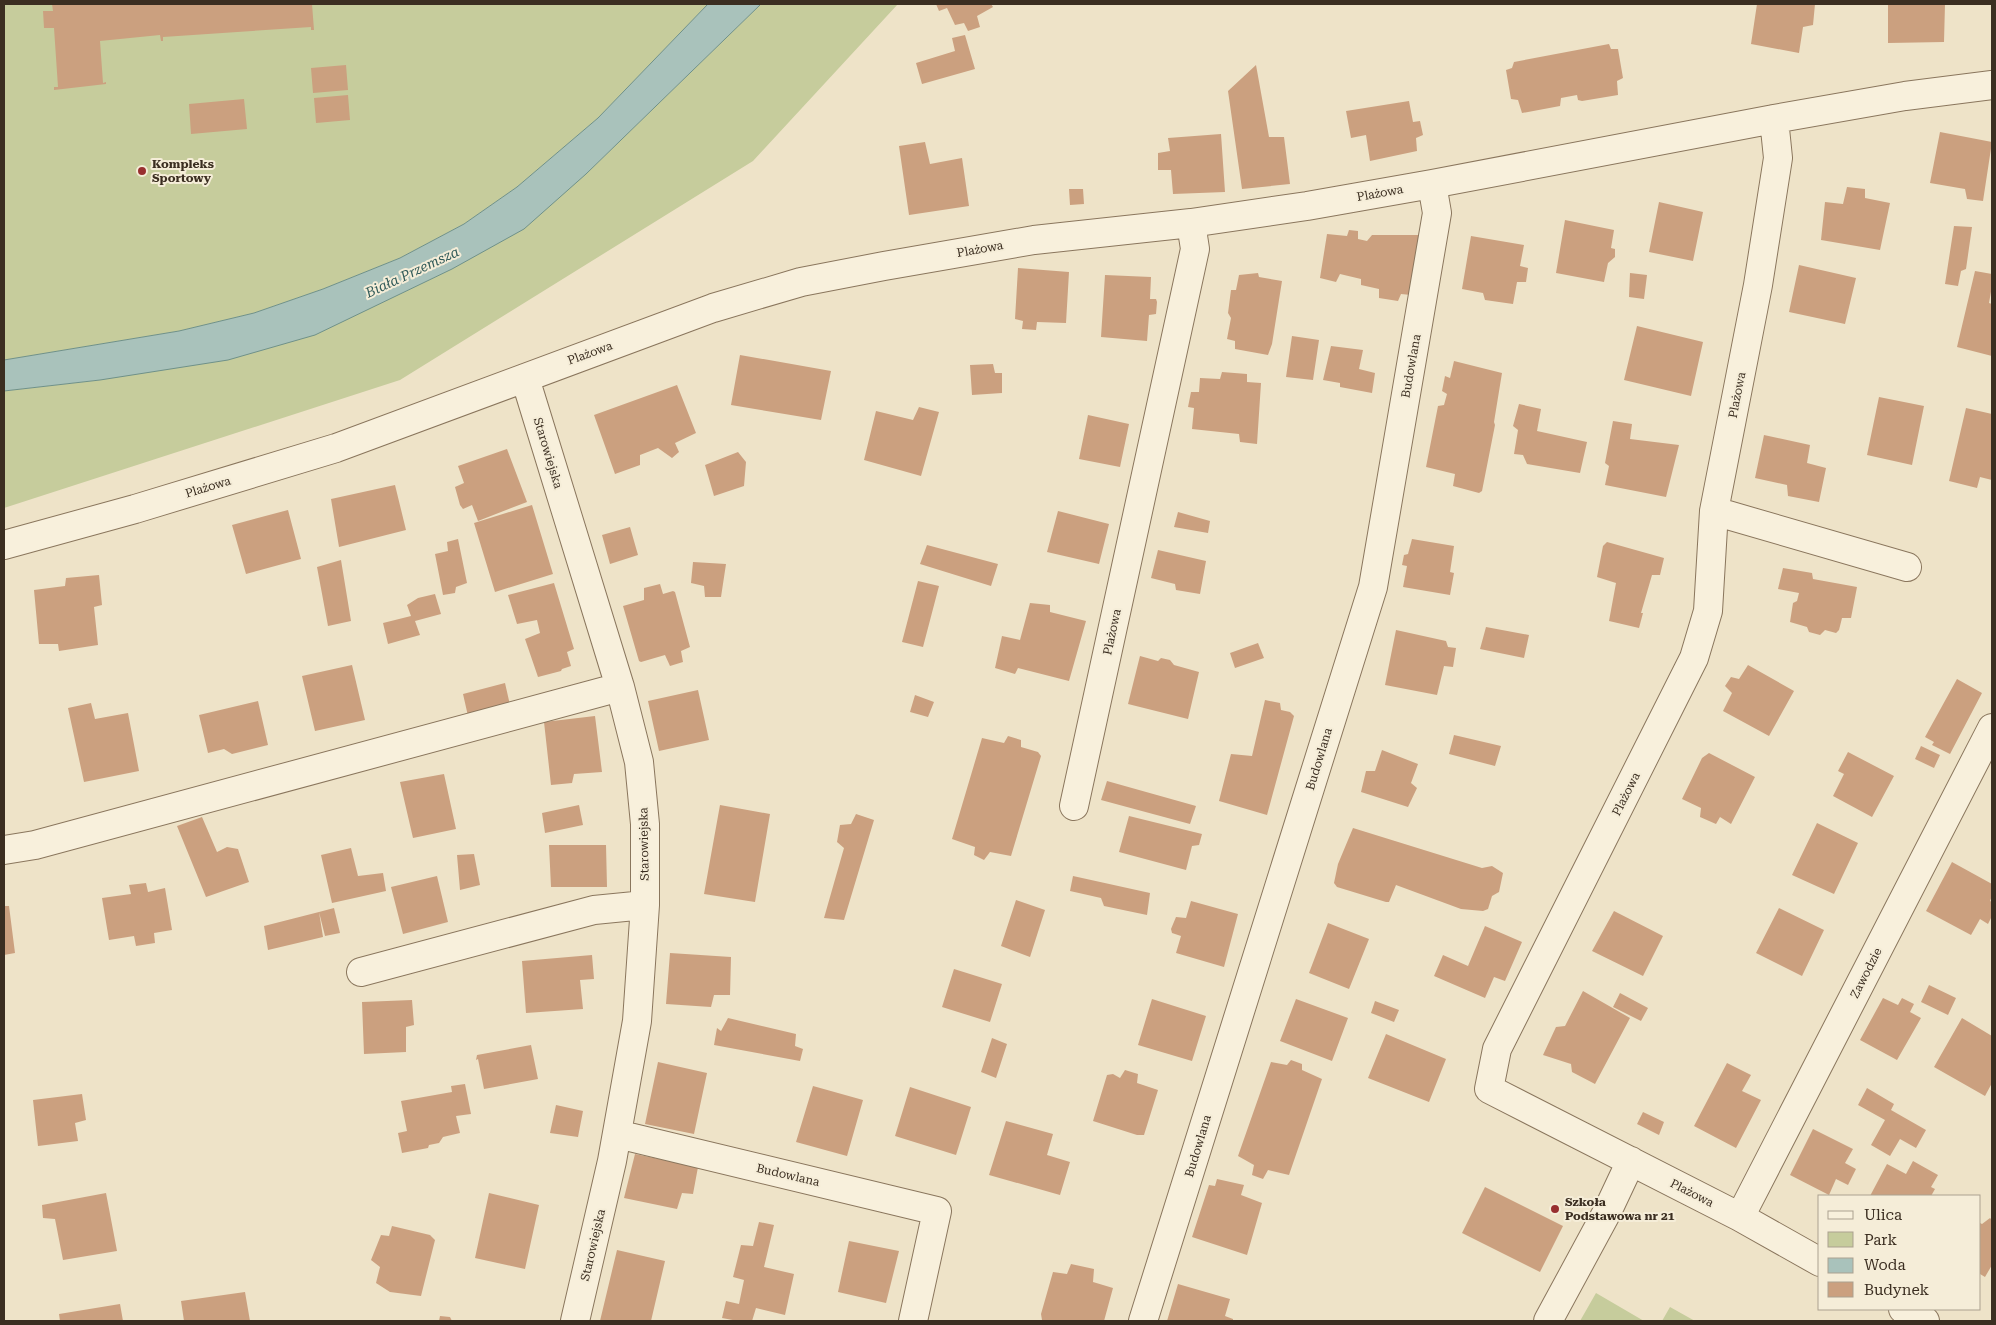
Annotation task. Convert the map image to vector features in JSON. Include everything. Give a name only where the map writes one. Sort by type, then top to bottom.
[{"type":"street","name":"Plażowa","points":[[4,545],[135,509],[336,448],[713,308],[802,282],[1034,240],[1191,223],[1307,206],[1774,119],[1905,96],[1992,85]]},
{"type":"street","name":"Plażowa","points":[[1774,119],[1778,158],[1758,285],[1714,511],[1708,611],[1694,658],[1497,1049],[1489,1090],[1740,1217],[1818,1261]]},
{"type":"street","name":"Budowlana","points":[[1143,1321],[1373,587],[1437,213],[1432,184]]},
{"type":"street","name":"Plażowa","points":[[1074,806],[1196,249],[1191,223]]},
{"type":"street","name":"Starowiejska","points":[[525,378],[620,687],[639,762],[646,824],[645,904],[637,1020],[617,1134],[575,1321]]},
{"type":"street","points":[[1714,511],[1907,566]]},
{"type":"street","points":[[4,850],[35,845],[620,687]]},
{"type":"street","name":"Zawodzie","points":[[1740,1217],[1992,728]]},
{"type":"street","points":[[361,972],[594,910],[645,904]]},
{"type":"street","name":"Budowlana","points":[[617,1134],[937,1211],[913,1321]]},
{"type":"street","points":[[1548,1321],[1607,1212],[1631,1161]]},
{"type":"street","points":[[1905,1310],[1925,1321]]},
{"type":"green space","points":[[4,4],[708,4],[598,118],[517,187],[464,224],[400,258],[323,289],[254,313],[179,331],[4,360]]},
{"type":"green space","points":[[761,4],[898,4],[753,161],[400,380],[4,508],[4,391],[100,380],[389,299],[452,269],[586,174]]},
{"type":"green space","points":[[1596,1293],[1644,1321],[1580,1321]]},
{"type":"green space","points":[[1670,1307],[1695,1321],[1662,1321]]},
{"type":"water","name":"Biała Przemsza","points":[[708,4],[761,4],[586,174],[524,229],[452,269],[315,335],[228,360],[100,380],[4,391],[4,360],[179,331],[254,313],[323,289],[400,258],[464,224],[517,187],[598,118]]},
{"type":"building","points":[[52,4],[312,4],[314,30],[311,30],[311,27],[163,37],[163,41],[161,41],[160,35],[100,41],[103,83],[106,82],[106,84],[54,90],[54,87],[58,87],[54,28],[44,28],[43,11],[53,11]]},
{"type":"building","points":[[936,4],[991,4],[993,7],[977,16],[980,27],[968,31],[964,23],[955,25],[947,8],[939,11]]},
{"type":"building","points":[[1757,4],[1815,4],[1813,25],[1803,27],[1799,53],[1751,44]]},
{"type":"building","points":[[1888,4],[1945,4],[1944,42],[1888,43]]},
{"type":"building","points":[[965,35],[975,69],[922,84],[916,63],[955,51],[952,38]]},
{"type":"building","points":[[1609,44],[1611,49],[1618,49],[1623,78],[1617,81],[1618,95],[1582,101],[1578,100],[1577,95],[1561,98],[1560,106],[1522,113],[1518,100],[1511,99],[1506,70],[1512,68],[1514,62]]},
{"type":"building","points":[[346,65],[348,90],[313,93],[311,68]]},
{"type":"building","points":[[1256,65],[1269,137],[1284,137],[1290,184],[1242,189],[1228,91]]},
{"type":"building","points":[[348,95],[350,120],[316,123],[314,98]]},
{"type":"building","points":[[244,99],[247,129],[191,134],[189,104]]},
{"type":"building","points":[[1409,101],[1413,122],[1420,121],[1423,135],[1416,138],[1417,151],[1370,161],[1366,135],[1351,138],[1346,111]]},
{"type":"building","points":[[1940,132],[1992,142],[1983,201],[1967,199],[1965,189],[1930,183]]},
{"type":"building","points":[[1221,134],[1225,192],[1173,194],[1171,170],[1158,170],[1158,153],[1170,151],[1168,138]]},
{"type":"building","points":[[925,142],[930,164],[962,158],[969,206],[909,215],[899,146]]},
{"type":"building","points":[[1847,187],[1865,189],[1865,198],[1890,203],[1880,250],[1821,240],[1825,202],[1843,204]]},
{"type":"building","points":[[1069,189],[1083,189],[1084,204],[1070,205]]},
{"type":"building","points":[[1659,202],[1703,212],[1693,261],[1649,252]]},
{"type":"building","points":[[1565,220],[1614,230],[1611,248],[1615,249],[1615,257],[1608,263],[1604,282],[1556,273]]},
{"type":"building","points":[[1954,226],[1972,227],[1966,269],[1961,271],[1958,286],[1945,284]]},
{"type":"building","points":[[1349,230],[1358,231],[1358,239],[1367,241],[1372,235],[1421,235],[1411,295],[1401,294],[1398,301],[1379,298],[1379,289],[1361,285],[1361,279],[1340,274],[1336,282],[1320,278],[1327,234],[1347,236]]},
{"type":"building","points":[[1471,236],[1524,245],[1520,266],[1528,268],[1526,282],[1517,282],[1513,304],[1485,300],[1483,293],[1462,289]]},
{"type":"building","points":[[1799,265],[1856,278],[1845,324],[1789,312]]},
{"type":"building","points":[[1018,268],[1069,272],[1066,323],[1037,322],[1036,330],[1022,329],[1023,321],[1015,319]]},
{"type":"building","points":[[1975,271],[1992,274],[1989,303],[1992,304],[1992,356],[1957,347]]},
{"type":"building","points":[[1258,273],[1259,277],[1282,281],[1272,344],[1268,355],[1235,349],[1235,341],[1227,339],[1231,318],[1228,313],[1231,290],[1236,290],[1239,275]]},
{"type":"building","points":[[1630,273],[1647,275],[1644,299],[1629,297]]},
{"type":"building","points":[[1105,275],[1151,277],[1150,299],[1156,299],[1157,302],[1156,314],[1149,315],[1147,341],[1101,337]]},
{"type":"building","points":[[1637,326],[1703,342],[1691,396],[1624,380]]},
{"type":"building","points":[[1292,336],[1319,340],[1313,380],[1286,377]]},
{"type":"building","points":[[1331,346],[1363,350],[1359,369],[1375,373],[1372,393],[1340,387],[1340,383],[1323,380]]},
{"type":"building","points":[[740,355],[831,371],[821,420],[731,405]]},
{"type":"building","points":[[1454,361],[1502,373],[1495,425],[1482,491],[1479,493],[1453,486],[1455,474],[1426,467],[1438,406],[1444,405],[1447,394],[1442,391],[1445,376],[1450,378]]},
{"type":"building","points":[[993,364],[995,373],[1002,373],[1002,393],[972,395],[970,365]]},
{"type":"building","points":[[1222,372],[1247,374],[1247,382],[1261,383],[1257,444],[1240,442],[1239,434],[1192,429],[1194,408],[1188,407],[1191,392],[1199,392],[1200,378],[1220,379]]},
{"type":"building","points":[[677,385],[696,433],[675,443],[679,452],[672,458],[658,448],[640,455],[640,465],[615,474],[594,415]]},
{"type":"building","points":[[1879,397],[1924,406],[1912,465],[1867,455]]},
{"type":"building","points":[[1519,404],[1541,409],[1537,431],[1587,442],[1580,473],[1527,464],[1523,455],[1514,454],[1518,430],[1513,426]]},
{"type":"building","points":[[919,407],[939,412],[921,476],[864,460],[876,411],[913,420]]},
{"type":"building","points":[[1966,408],[1992,414],[1992,480],[1980,477],[1977,488],[1949,481]]},
{"type":"building","points":[[1088,415],[1129,424],[1120,467],[1079,459]]},
{"type":"building","points":[[1613,421],[1632,424],[1630,439],[1679,445],[1666,497],[1605,485],[1609,466],[1605,463]]},
{"type":"building","points":[[1764,435],[1810,445],[1807,463],[1826,468],[1819,502],[1788,496],[1787,485],[1755,478]]},
{"type":"building","points":[[507,449],[527,502],[478,521],[472,505],[463,509],[460,505],[455,487],[464,483],[458,466]]},
{"type":"building","points":[[738,452],[746,462],[744,486],[714,496],[705,465]]},
{"type":"building","points":[[395,485],[406,530],[339,547],[331,499]]},
{"type":"building","points":[[532,505],[553,574],[495,592],[474,523]]},
{"type":"building","points":[[288,510],[301,559],[246,574],[232,525]]},
{"type":"building","points":[[1058,511],[1109,524],[1099,564],[1047,552]]},
{"type":"building","points":[[1178,512],[1210,521],[1208,533],[1174,527]]},
{"type":"building","points":[[630,527],[638,555],[610,564],[602,535]]},
{"type":"building","points":[[458,539],[467,583],[456,587],[455,593],[443,595],[435,554],[448,551],[447,542]]},
{"type":"building","points":[[1412,539],[1454,546],[1450,572],[1454,573],[1450,595],[1403,587],[1407,566],[1402,565],[1404,555],[1408,554]]},
{"type":"building","points":[[1607,542],[1664,558],[1660,575],[1652,575],[1641,613],[1643,613],[1639,628],[1609,621],[1616,583],[1597,577],[1603,546]]},
{"type":"building","points":[[927,545],[998,564],[991,586],[920,564]]},
{"type":"building","points":[[1158,550],[1206,561],[1200,594],[1176,590],[1175,584],[1151,578]]},
{"type":"building","points":[[341,560],[351,621],[328,626],[317,567]]},
{"type":"building","points":[[693,562],[726,564],[721,597],[705,597],[704,586],[691,583]]},
{"type":"building","points":[[1783,568],[1812,573],[1813,579],[1857,587],[1851,618],[1842,618],[1839,630],[1836,633],[1825,630],[1820,635],[1809,632],[1807,627],[1790,622],[1793,603],[1797,601],[1799,593],[1778,589]]},
{"type":"building","points":[[99,575],[102,605],[94,607],[98,645],[59,651],[58,644],[39,644],[34,590],[65,586],[66,578]]},
{"type":"building","points":[[918,581],[939,586],[923,647],[902,642]]},
{"type":"building","points":[[554,583],[574,649],[567,652],[571,666],[561,671],[538,677],[525,639],[540,633],[537,620],[517,624],[508,595]]},
{"type":"building","points":[[660,584],[663,594],[675,592],[690,647],[681,651],[683,662],[670,666],[665,655],[639,661],[623,606],[644,600],[644,588]]},
{"type":"building","points":[[435,594],[441,614],[415,621],[420,635],[388,644],[383,623],[411,616],[407,605],[418,598]]},
{"type":"building","points":[[1030,603],[1050,605],[1050,612],[1086,621],[1069,681],[1018,668],[1015,674],[995,668],[1002,636],[1020,640]]},
{"type":"building","points":[[1486,627],[1529,635],[1524,658],[1480,649]]},
{"type":"building","points":[[1396,630],[1446,641],[1448,647],[1456,648],[1453,667],[1444,666],[1437,695],[1385,685]]},
{"type":"building","points":[[1258,643],[1264,658],[1235,668],[1230,653]]},
{"type":"building","points":[[1140,656],[1158,661],[1161,658],[1170,660],[1174,665],[1199,672],[1188,719],[1128,704]]},
{"type":"building","points":[[352,665],[365,720],[315,731],[302,676]]},
{"type":"building","points":[[1748,665],[1794,691],[1769,736],[1723,711],[1732,693],[1725,686],[1731,677],[1739,679]]},
{"type":"building","points":[[1957,679],[1982,693],[1950,754],[1932,745],[1934,742],[1925,737]]},
{"type":"building","points":[[505,683],[510,705],[468,716],[463,694]]},
{"type":"building","points":[[698,690],[709,740],[659,751],[648,701]]},
{"type":"building","points":[[915,695],[934,702],[928,717],[910,712]]},
{"type":"building","points":[[1265,700],[1280,703],[1281,710],[1290,712],[1294,716],[1267,815],[1219,801],[1231,754],[1252,756]]},
{"type":"building","points":[[258,701],[268,745],[232,754],[224,749],[208,753],[199,715]]},
{"type":"building","points":[[91,703],[95,719],[128,713],[139,771],[84,782],[68,708]]},
{"type":"building","points":[[595,716],[602,772],[574,774],[572,783],[551,785],[544,722]]},
{"type":"building","points":[[1454,735],[1501,746],[1495,766],[1449,754]]},
{"type":"building","points":[[1008,736],[1021,740],[1021,747],[1038,752],[1041,756],[1011,856],[990,852],[984,860],[974,855],[975,847],[952,839],[982,738],[1004,743]]},
{"type":"building","points":[[1921,746],[1940,755],[1934,768],[1915,759]]},
{"type":"building","points":[[1382,750],[1418,764],[1411,783],[1417,788],[1408,807],[1361,792],[1366,771],[1375,771]]},
{"type":"building","points":[[1848,752],[1894,776],[1872,817],[1833,796],[1844,774],[1838,771]]},
{"type":"building","points":[[1709,753],[1755,777],[1731,824],[1720,817],[1716,824],[1700,817],[1701,808],[1682,799],[1702,758]]},
{"type":"building","points":[[444,774],[456,829],[413,838],[400,782]]},
{"type":"building","points":[[1107,781],[1196,806],[1190,824],[1101,800]]},
{"type":"building","points":[[579,805],[583,825],[545,833],[542,813]]},
{"type":"building","points":[[720,805],[770,814],[755,902],[704,894]]},
{"type":"building","points":[[856,814],[874,820],[844,920],[824,918],[844,848],[837,842],[840,825],[851,824]]},
{"type":"building","points":[[1129,816],[1202,834],[1199,845],[1192,846],[1186,870],[1119,852]]},
{"type":"building","points":[[202,817],[217,852],[227,847],[238,849],[249,882],[206,897],[177,826]]},
{"type":"building","points":[[1817,823],[1858,843],[1834,894],[1792,875]]},
{"type":"building","points":[[1353,828],[1482,868],[1492,866],[1503,873],[1499,892],[1492,896],[1488,909],[1483,911],[1461,909],[1396,885],[1389,902],[1337,887],[1334,883],[1338,864]]},
{"type":"building","points":[[549,845],[606,845],[607,887],[551,887]]},
{"type":"building","points":[[351,848],[358,876],[383,873],[386,891],[332,903],[321,855]]},
{"type":"building","points":[[474,854],[480,885],[460,890],[457,855]]},
{"type":"building","points":[[1952,862],[1992,884],[1990,901],[1992,902],[1992,916],[1988,924],[1980,919],[1971,935],[1926,911]]},
{"type":"building","points":[[437,876],[448,922],[403,934],[391,887]]},
{"type":"building","points":[[1073,876],[1150,893],[1147,915],[1104,906],[1101,898],[1070,891]]},
{"type":"building","points":[[146,883],[148,892],[165,888],[172,930],[154,933],[155,943],[136,946],[134,936],[109,940],[102,898],[131,894],[129,885]]},
{"type":"building","points":[[1016,900],[1045,910],[1030,957],[1001,946]]},
{"type":"building","points":[[1191,901],[1238,914],[1224,967],[1176,953],[1181,936],[1172,933],[1171,929],[1176,917],[1186,918]]},
{"type":"building","points":[[4,906],[9,906],[15,953],[4,955]]},
{"type":"building","points":[[334,908],[340,933],[325,936],[319,912]]},
{"type":"building","points":[[1779,908],[1824,930],[1802,976],[1756,953]]},
{"type":"building","points":[[1614,911],[1663,936],[1643,976],[1592,951]]},
{"type":"building","points":[[319,912],[323,937],[268,950],[264,926]]},
{"type":"building","points":[[1328,923],[1369,939],[1349,989],[1309,973]]},
{"type":"building","points":[[1485,926],[1522,942],[1505,981],[1494,977],[1485,998],[1434,976],[1443,955],[1468,966]]},
{"type":"building","points":[[670,953],[731,957],[730,995],[714,995],[711,1007],[666,1004]]},
{"type":"building","points":[[592,955],[594,979],[580,980],[583,1009],[526,1013],[522,961]]},
{"type":"building","points":[[954,969],[1002,984],[990,1022],[942,1007]]},
{"type":"building","points":[[1929,985],[1956,998],[1948,1015],[1921,1002]]},
{"type":"building","points":[[1583,991],[1630,1018],[1595,1084],[1572,1072],[1571,1064],[1543,1055],[1556,1027],[1565,1026]]},
{"type":"building","points":[[1620,993],[1648,1008],[1641,1021],[1613,1007]]},
{"type":"building","points":[[1883,998],[1898,1005],[1902,998],[1914,1004],[1910,1012],[1921,1018],[1897,1060],[1860,1040]]},
{"type":"building","points":[[1152,999],[1206,1016],[1192,1061],[1138,1045]]},
{"type":"building","points":[[1296,999],[1348,1018],[1332,1061],[1280,1041]]},
{"type":"building","points":[[412,1000],[414,1025],[406,1027],[406,1052],[364,1054],[362,1002]]},
{"type":"building","points":[[1375,1001],[1399,1010],[1394,1022],[1371,1013]]},
{"type":"building","points":[[728,1018],[796,1034],[795,1046],[803,1049],[800,1061],[714,1045],[717,1028],[721,1031]]},
{"type":"building","points":[[1962,1018],[1992,1036],[1992,1083],[1985,1096],[1934,1067]]},
{"type":"building","points":[[1386,1034],[1446,1059],[1429,1102],[1368,1078]]},
{"type":"building","points":[[992,1038],[1007,1044],[996,1078],[981,1072]]},
{"type":"building","points":[[531,1045],[538,1079],[484,1089],[478,1059],[476,1060],[477,1055]]},
{"type":"building","points":[[1291,1060],[1302,1064],[1302,1070],[1322,1079],[1289,1175],[1268,1170],[1263,1179],[1252,1175],[1254,1165],[1238,1156],[1271,1062],[1287,1065]]},
{"type":"building","points":[[658,1062],[707,1073],[694,1134],[645,1124]]},
{"type":"building","points":[[1727,1063],[1751,1075],[1742,1091],[1761,1100],[1736,1148],[1694,1126]]},
{"type":"building","points":[[1125,1070],[1138,1074],[1137,1083],[1158,1090],[1144,1135],[1137,1135],[1093,1121],[1107,1075],[1113,1074],[1120,1078]]},
{"type":"building","points":[[465,1084],[471,1114],[456,1116],[460,1133],[443,1137],[439,1143],[429,1145],[428,1148],[402,1153],[398,1133],[407,1131],[401,1101],[452,1092],[451,1086]]},
{"type":"building","points":[[813,1086],[863,1100],[847,1156],[796,1142]]},
{"type":"building","points":[[910,1087],[971,1107],[956,1155],[895,1136]]},
{"type":"building","points":[[1867,1088],[1894,1104],[1891,1110],[1926,1130],[1916,1148],[1900,1139],[1890,1156],[1871,1145],[1885,1120],[1858,1105]]},
{"type":"building","points":[[82,1094],[86,1120],[75,1123],[78,1141],[38,1146],[33,1100]]},
{"type":"building","points":[[556,1105],[583,1111],[578,1137],[550,1133]]},
{"type":"building","points":[[1643,1112],[1664,1122],[1659,1135],[1637,1124]]},
{"type":"building","points":[[1006,1121],[1053,1134],[1047,1155],[1070,1162],[1060,1195],[989,1175]]},
{"type":"building","points":[[1813,1129],[1853,1149],[1845,1163],[1856,1169],[1848,1185],[1836,1179],[1829,1195],[1790,1175]]},
{"type":"building","points":[[635,1154],[698,1167],[693,1194],[682,1193],[677,1209],[624,1198]]},
{"type":"building","points":[[1913,1161],[1938,1175],[1931,1187],[1935,1189],[1932,1195],[1871,1195],[1887,1164],[1906,1174]]},
{"type":"building","points":[[1217,1179],[1244,1185],[1241,1195],[1262,1203],[1247,1255],[1192,1237],[1209,1185],[1215,1186]]},
{"type":"building","points":[[1485,1187],[1563,1226],[1540,1272],[1462,1233]]},
{"type":"building","points":[[106,1193],[117,1251],[63,1260],[55,1219],[43,1218],[42,1205]]},
{"type":"building","points":[[489,1193],[539,1205],[525,1269],[475,1258]]},
{"type":"building","points":[[1990,1218],[1992,1220],[1992,1265],[1985,1277],[1981,1275],[1982,1224]]},
{"type":"building","points":[[759,1222],[774,1225],[764,1267],[794,1274],[785,1315],[756,1308],[752,1321],[722,1318],[726,1301],[739,1304],[744,1280],[733,1277],[741,1245],[753,1246]]},
{"type":"building","points":[[392,1226],[430,1235],[435,1240],[421,1296],[390,1292],[376,1283],[380,1267],[371,1260],[381,1235],[389,1236]]},
{"type":"building","points":[[849,1241],[899,1251],[886,1303],[838,1292]]},
{"type":"building","points":[[617,1250],[665,1261],[651,1321],[600,1321]]},
{"type":"building","points":[[1071,1264],[1094,1269],[1093,1282],[1113,1288],[1104,1321],[1042,1320],[1041,1314],[1053,1272],[1067,1274]]},
{"type":"building","points":[[1178,1284],[1230,1299],[1225,1316],[1233,1319],[1233,1321],[1167,1321]]},
{"type":"building","points":[[245,1292],[250,1321],[184,1321],[181,1301]]},
{"type":"building","points":[[120,1304],[123,1321],[60,1321],[59,1314]]},
{"type":"building","points":[[440,1316],[450,1317],[452,1321],[439,1321]]},
{"type":"place","name":"Kompleks Sportowy","points":[[142,171]]},
{"type":"place","name":"Szkoła Podstawowa nr 21","points":[[1555,1209]]}]
